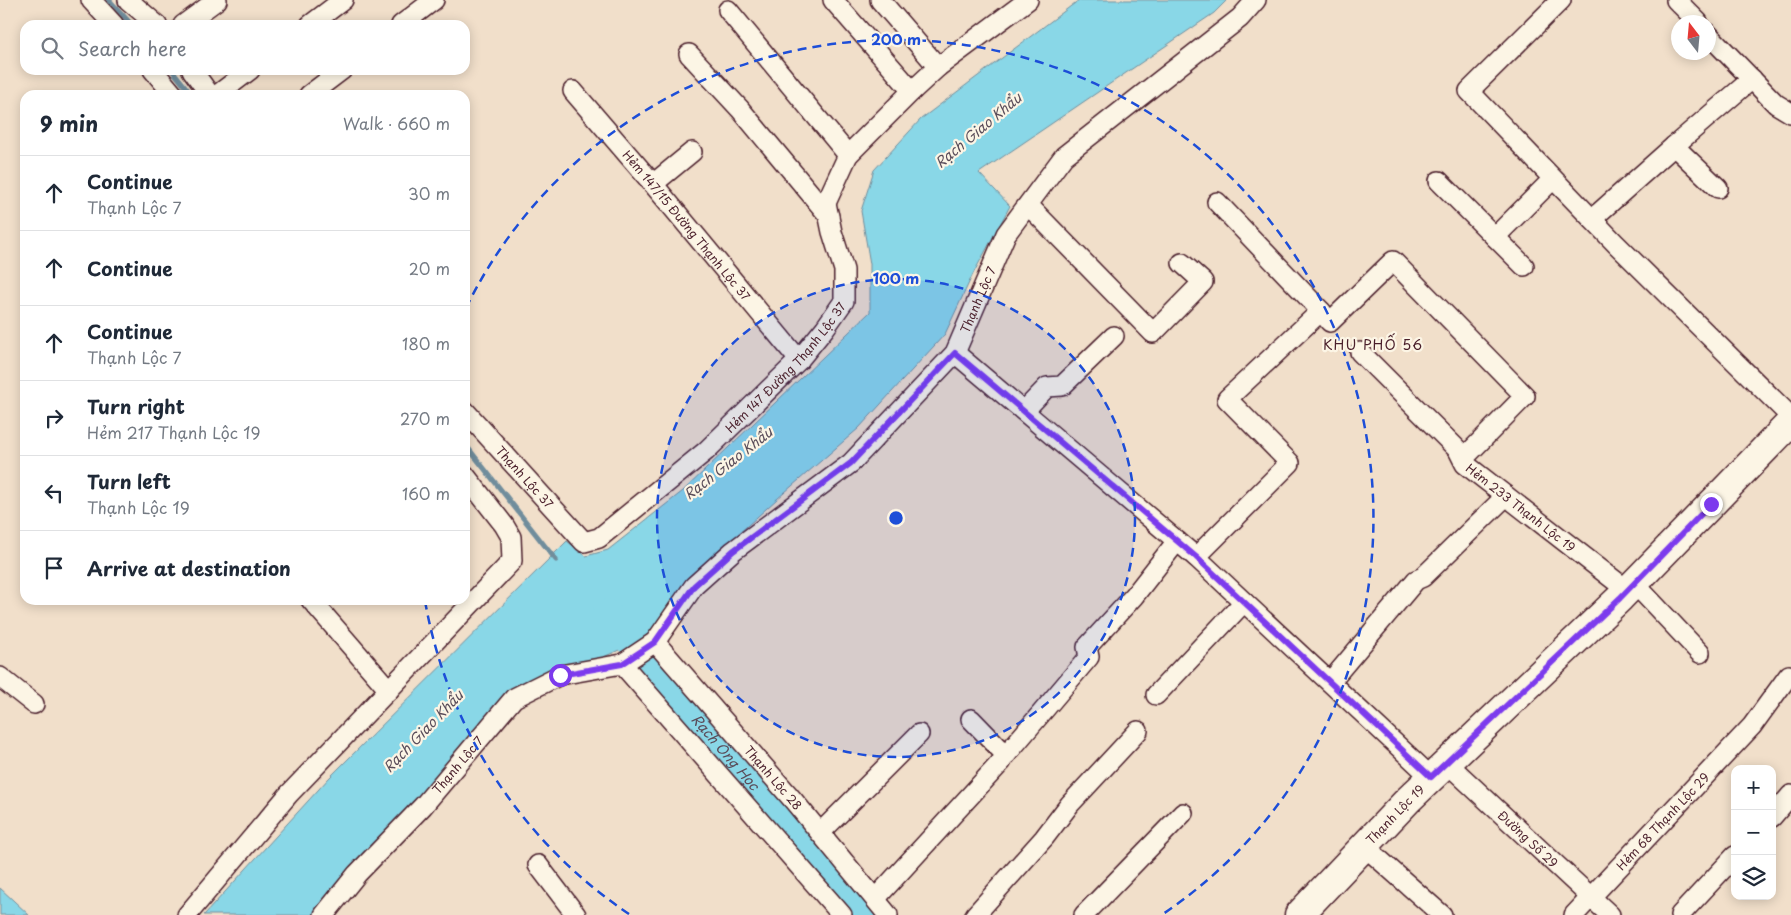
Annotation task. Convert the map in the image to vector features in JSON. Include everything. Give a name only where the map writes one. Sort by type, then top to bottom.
[{"type":"street","points":[[91,0],[109,20]]},
{"type":"street","points":[[128,0],[151,20]]},
{"type":"street","points":[[190,20],[217,0]]},
{"type":"street","points":[[317,20],[343,0]]},
{"type":"street","points":[[408,20],[434,0]]},
{"type":"street","points":[[833,0],[912,91]]},
{"type":"street","points":[[880,0],[938,67]]},
{"type":"street","name":"Hẻm 147 Đường Thạnh Lộc 37","points":[[584,542],[599,538],[706,451],[798,360],[825,328],[844,301],[844,270],[826,203],[848,156],[938,67],[1028,0]]},
{"type":"street","name":"Thạnh Lộc 7","points":[[655,642],[694,586],[733,551],[851,463],[955,353],[1006,234],[1064,156],[1240,18],[1256,0]]},
{"type":"street","points":[[1561,0],[1469,91],[1592,219],[1791,417]]},
{"type":"street","points":[[1676,0],[1691,15]]},
{"type":"street","points":[[728,10],[848,156]]},
{"type":"street","points":[[1716,42],[1776,104],[1791,112]]},
{"type":"street","points":[[689,54],[740,110],[829,216]]},
{"type":"street","points":[[157,75],[170,90]]},
{"type":"street","points":[[196,75],[206,90]]},
{"type":"street","points":[[224,90],[243,75]]},
{"type":"street","points":[[316,90],[335,75]]},
{"type":"street","points":[[1592,219],[1752,79]]},
{"type":"street","name":"Hẻm 147/15 Đường Thạnh Lộc 37","points":[[574,92],[653,184],[798,360]]},
{"type":"street","points":[[1674,146],[1718,188]]},
{"type":"street","points":[[653,184],[692,152]]},
{"type":"street","points":[[1495,237],[1553,179]]},
{"type":"street","points":[[1439,181],[1524,266]]},
{"type":"street","points":[[1217,202],[1330,322],[1393,260],[1525,396],[1463,459]]},
{"type":"street","points":[[1028,205],[1153,333],[1203,282],[1182,263]]},
{"type":"street","points":[[1196,557],[1290,463],[1227,399],[1321,311]]},
{"type":"street","points":[[1027,408],[1047,386],[1062,386],[1114,336]]},
{"type":"street","name":"Hẻm 233 Thạnh Lộc 19","points":[[1360,352],[1458,450],[1466,464],[1506,496],[1631,587],[1700,653]]},
{"type":"street","name":"Đường Số 29","points":[[955,353],[1027,408],[1196,557],[1330,682],[1439,770],[1610,915]]},
{"type":"street","name":"Thạnh Lộc 37","points":[[470,417],[584,542]]},
{"type":"street","name":"Thạnh Lộc 19","points":[[1299,915],[1363,845],[1631,587],[1791,422]]},
{"type":"street","points":[[470,481],[511,537],[512,561],[470,605]]},
{"type":"street","points":[[1330,682],[1416,580],[1423,576],[1506,496]]},
{"type":"street","points":[[971,718],[1006,755],[1089,657],[1087,647],[1134,596],[1177,541]]},
{"type":"street","points":[[1156,695],[1244,602]]},
{"type":"street","points":[[315,605],[388,690]]},
{"type":"street","points":[[188,915],[289,794],[470,605]]},
{"type":"street","points":[[655,642],[622,664],[842,915]]},
{"type":"street","name":"Thạnh Lộc 28","points":[[655,642],[821,832],[888,915]]},
{"type":"street","name":"Thạnh Lộc 7","points":[[324,915],[357,874],[423,806],[514,698],[560,675],[622,664]]},
{"type":"street","name":"Hẻm 68 Thạnh Lộc 29","points":[[1574,915],[1752,726],[1789,675]]},
{"type":"street","points":[[0,677],[34,704]]},
{"type":"street","points":[[975,915],[1044,838],[1070,804],[1138,731]]},
{"type":"street","points":[[821,832],[919,734]]},
{"type":"street","points":[[876,898],[1002,761]]},
{"type":"street","points":[[1776,812],[1791,795]]},
{"type":"street","points":[[1084,915],[1183,812]]},
{"type":"street","points":[[1363,845],[1442,915]]},
{"type":"street","points":[[1680,915],[1731,860]]},
{"type":"street","points":[[538,865],[576,915]]},
{"type":"water","name":"Rạch Giao Khẩu","points":[[1079,0],[1227,0],[1214,13],[979,173],[1010,206],[973,274],[945,334],[859,428],[685,582],[646,638],[599,659],[484,726],[314,915],[204,915],[329,778],[567,541],[586,556],[608,550],[683,491],[870,312],[870,264],[861,211],[874,170],[921,119]]},
{"type":"water","points":[[0,888],[29,915],[0,915]]},
{"type":"waterway","points":[[109,0],[127,20]]},
{"type":"waterway","points":[[176,75],[188,90]]},
{"type":"waterway","points":[[470,450],[556,560]]},
{"type":"waterway","name":"Rạch Ông Học","points":[[607,614],[867,915]]},
{"type":"district","name":"KHU PHỐ 56","points":[[1373,344]]},
{"type":"route","points":[[560,675],[622,664],[655,642],[694,586],[733,551],[851,463],[955,353],[1196,557],[1431,777],[1620,598],[1711,504]]}]
